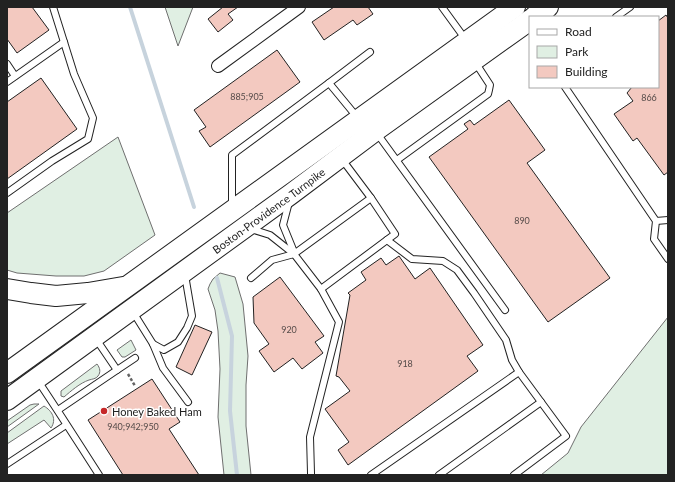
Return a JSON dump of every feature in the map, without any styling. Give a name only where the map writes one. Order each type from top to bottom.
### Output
[{"type":"main road","name":"Boston-Providence Turnpike","points":[[7,373],[515,7]]},
{"type":"main road","points":[[535,16],[548,7]]},
{"type":"main road","name":"Boston-Providence Turnpike","points":[[7,400],[246,227],[375,131],[529,21]]},
{"type":"main road","points":[[7,288],[56,296],[127,287]]},
{"type":"street","points":[[218,66],[299,7]]},
{"type":"lane","points":[[7,193],[52,161],[88,139],[93,118],[74,74],[53,7]]},
{"type":"lane","points":[[442,7],[467,42]]},
{"type":"lane","points":[[617,16],[630,7]]},
{"type":"lane","points":[[7,82],[64,42]]},
{"type":"lane","points":[[232,211],[232,155],[370,52]]},
{"type":"lane","points":[[397,160],[488,94],[490,85],[474,60]]},
{"type":"lane","points":[[7,64],[16,76]]},
{"type":"lane","points":[[329,82],[359,120]]},
{"type":"lane","points":[[566,88],[656,221],[654,239],[668,259]]},
{"type":"lane","points":[[375,131],[505,310]]},
{"type":"lane","points":[[321,289],[395,234],[340,157]]},
{"type":"lane","points":[[291,194],[283,225],[294,254]]},
{"type":"lane","points":[[251,278],[272,260],[294,254],[370,198]]},
{"type":"lane","points":[[656,221],[668,220]]},
{"type":"lane","points":[[246,227],[270,235],[294,254],[321,289],[339,322],[310,437],[311,475]]},
{"type":"lane","points":[[387,240],[412,259],[443,261],[457,270],[506,340],[512,360],[519,372],[566,436],[514,475]]},
{"type":"lane","points":[[153,344],[164,350],[178,342],[188,328],[192,316],[184,271]]},
{"type":"lane","points":[[131,309],[153,344],[163,368],[188,402]]},
{"type":"lane","points":[[94,336],[117,370]]},
{"type":"lane","points":[[58,410],[135,358]]},
{"type":"lane","points":[[371,475],[519,372]]},
{"type":"lane","points":[[37,379],[99,475]]},
{"type":"lane","points":[[439,475],[541,402]]},
{"type":"lane","points":[[7,464],[66,425]]},
{"type":"path","points":[[123,366],[135,386]]},
{"type":"green space","points":[[165,7],[193,7],[178,46]]},
{"type":"green space","points":[[118,137],[155,235],[104,271],[84,276],[56,276],[17,273],[7,270],[7,213]]},
{"type":"green space","points":[[220,273],[235,277],[243,304],[248,356],[246,426],[251,475],[224,475],[218,417],[220,369],[218,331],[215,310],[208,289],[213,279]]},
{"type":"green space","points":[[668,317],[668,475],[541,475],[568,453],[581,427]]},
{"type":"green space","points":[[131,340],[136,350],[125,357],[122,357],[117,350]]},
{"type":"green space","points":[[97,364],[100,372],[97,377],[82,383],[64,397],[61,396],[61,391]]},
{"type":"green space","points":[[39,404],[7,427],[7,421],[30,405]]},
{"type":"green space","points":[[44,406],[49,410],[54,418],[51,428],[44,420],[7,444],[7,433]]},
{"type":"building","points":[[7,7],[32,7],[49,30],[17,53],[7,39]]},
{"type":"building","points":[[223,7],[238,7],[228,14],[233,20],[218,32],[208,19]]},
{"type":"building","points":[[334,7],[368,7],[373,14],[357,25],[353,20],[324,40],[312,22]]},
{"type":"building","points":[[666,15],[668,18],[668,172],[664,175],[637,138],[633,141],[614,114],[633,101],[627,93],[631,88],[659,88],[659,20]]},
{"type":"building","points":[[277,50],[300,82],[210,147],[199,131],[206,127],[194,110]]},
{"type":"building","points":[[41,78],[77,129],[7,179],[7,102]]},
{"type":"building","points":[[509,100],[545,150],[527,163],[610,278],[548,322],[429,157],[468,129],[464,124],[470,120],[474,125]]},
{"type":"building","points":[[399,256],[415,279],[430,268],[483,345],[467,356],[478,371],[348,465],[338,450],[349,442],[325,409],[350,391],[339,377],[336,376],[350,295],[348,293],[366,280],[361,272],[381,258],[386,265]]},
{"type":"building","points":[[280,277],[324,336],[315,342],[323,353],[302,369],[293,358],[274,372],[259,351],[269,344],[254,323],[253,297]]},
{"type":"building","points":[[195,325],[212,332],[192,375],[176,367]]},
{"type":"building","points":[[152,379],[180,422],[169,429],[199,475],[123,475],[88,420]]},
{"type":"waterway","points":[[130,7],[194,207]]},
{"type":"waterway","points":[[217,278],[232,336],[230,411],[237,475]]},
{"type":"place","name":"Honey Baked Ham","points":[[104,411]]}]
